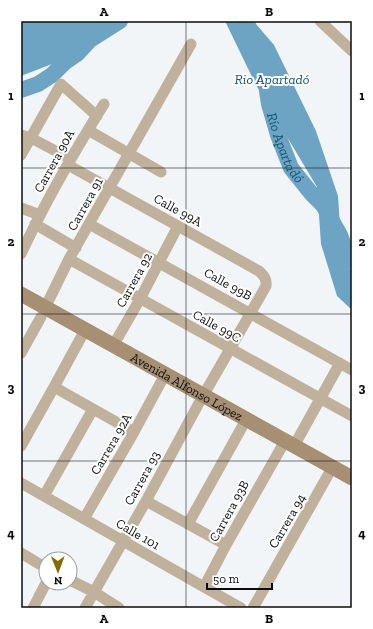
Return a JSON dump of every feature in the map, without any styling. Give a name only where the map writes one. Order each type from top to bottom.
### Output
[{"type":"street","points":[[320,21],[352,51]]},
{"type":"street","name":"Carrera 91","points":[[21,353],[76,248],[191,44]]},
{"type":"street","points":[[21,155],[26,137],[61,84],[97,116]]},
{"type":"street","name":"Carrera 90A","points":[[21,254],[37,220],[104,104]]},
{"type":"street","points":[[88,130],[161,172]]},
{"type":"street","name":"Calle 99A","points":[[26,137],[70,162],[110,188],[259,271],[265,278],[266,286]]},
{"type":"street","points":[[21,208],[76,248]]},
{"type":"street","name":"Calle 99B","points":[[90,224],[352,370]]},
{"type":"street","name":"Carrera 92","points":[[113,346],[140,299],[178,226]]},
{"type":"street","name":"Calle 99C","points":[[70,259],[352,416]]},
{"type":"street","name":"Carrera 93","points":[[85,608],[266,286]]},
{"type":"street","name":"Avenida Alfonso López","points":[[21,294],[43,312],[83,334],[161,382],[201,400],[331,471],[352,478]]},
{"type":"street","name":"Avenida Alfonso López","points":[[21,306],[43,312]]},
{"type":"street","points":[[21,446],[25,432],[54,387],[83,334]]},
{"type":"street","name":"Avenida Alfonso López","points":[[83,334],[113,346],[242,427],[287,447]]},
{"type":"street","name":"Carrera 93B","points":[[204,587],[226,545],[287,447],[321,399],[340,363]]},
{"type":"street","name":"Carrera 92A","points":[[84,519],[161,382]]},
{"type":"street","points":[[54,387],[134,432]]},
{"type":"street","points":[[44,496],[93,409]]},
{"type":"street","points":[[188,524],[242,427]]},
{"type":"street","name":"Avenida Alfonso López","points":[[331,471],[352,488]]},
{"type":"street","name":"Carrera 94","points":[[253,608],[331,471]]},
{"type":"street","name":"Calle 101","points":[[21,483],[241,608]]},
{"type":"street","points":[[146,500],[226,545]]},
{"type":"street","points":[[21,553],[38,563]]},
{"type":"street","points":[[78,584],[119,608]]},
{"type":"street","points":[[33,608],[42,591]]},
{"type":"water","points":[[21,21],[117,21],[103,32],[52,64],[21,76]]},
{"type":"water","name":"Rio Apartadó","points":[[225,21],[255,21],[274,45],[316,131],[338,196],[342,256],[352,272],[352,310],[337,296],[321,244],[317,187],[256,85]]},
{"type":"waterway","name":"Río Apartadó","points":[[21,90],[38,84],[52,75],[64,63],[77,54],[90,40],[120,21]]},
{"type":"waterway","name":"Río Apartadó","points":[[267,91],[269,104],[278,135],[291,168],[311,193],[323,205],[340,235],[346,251],[352,261]]}]
